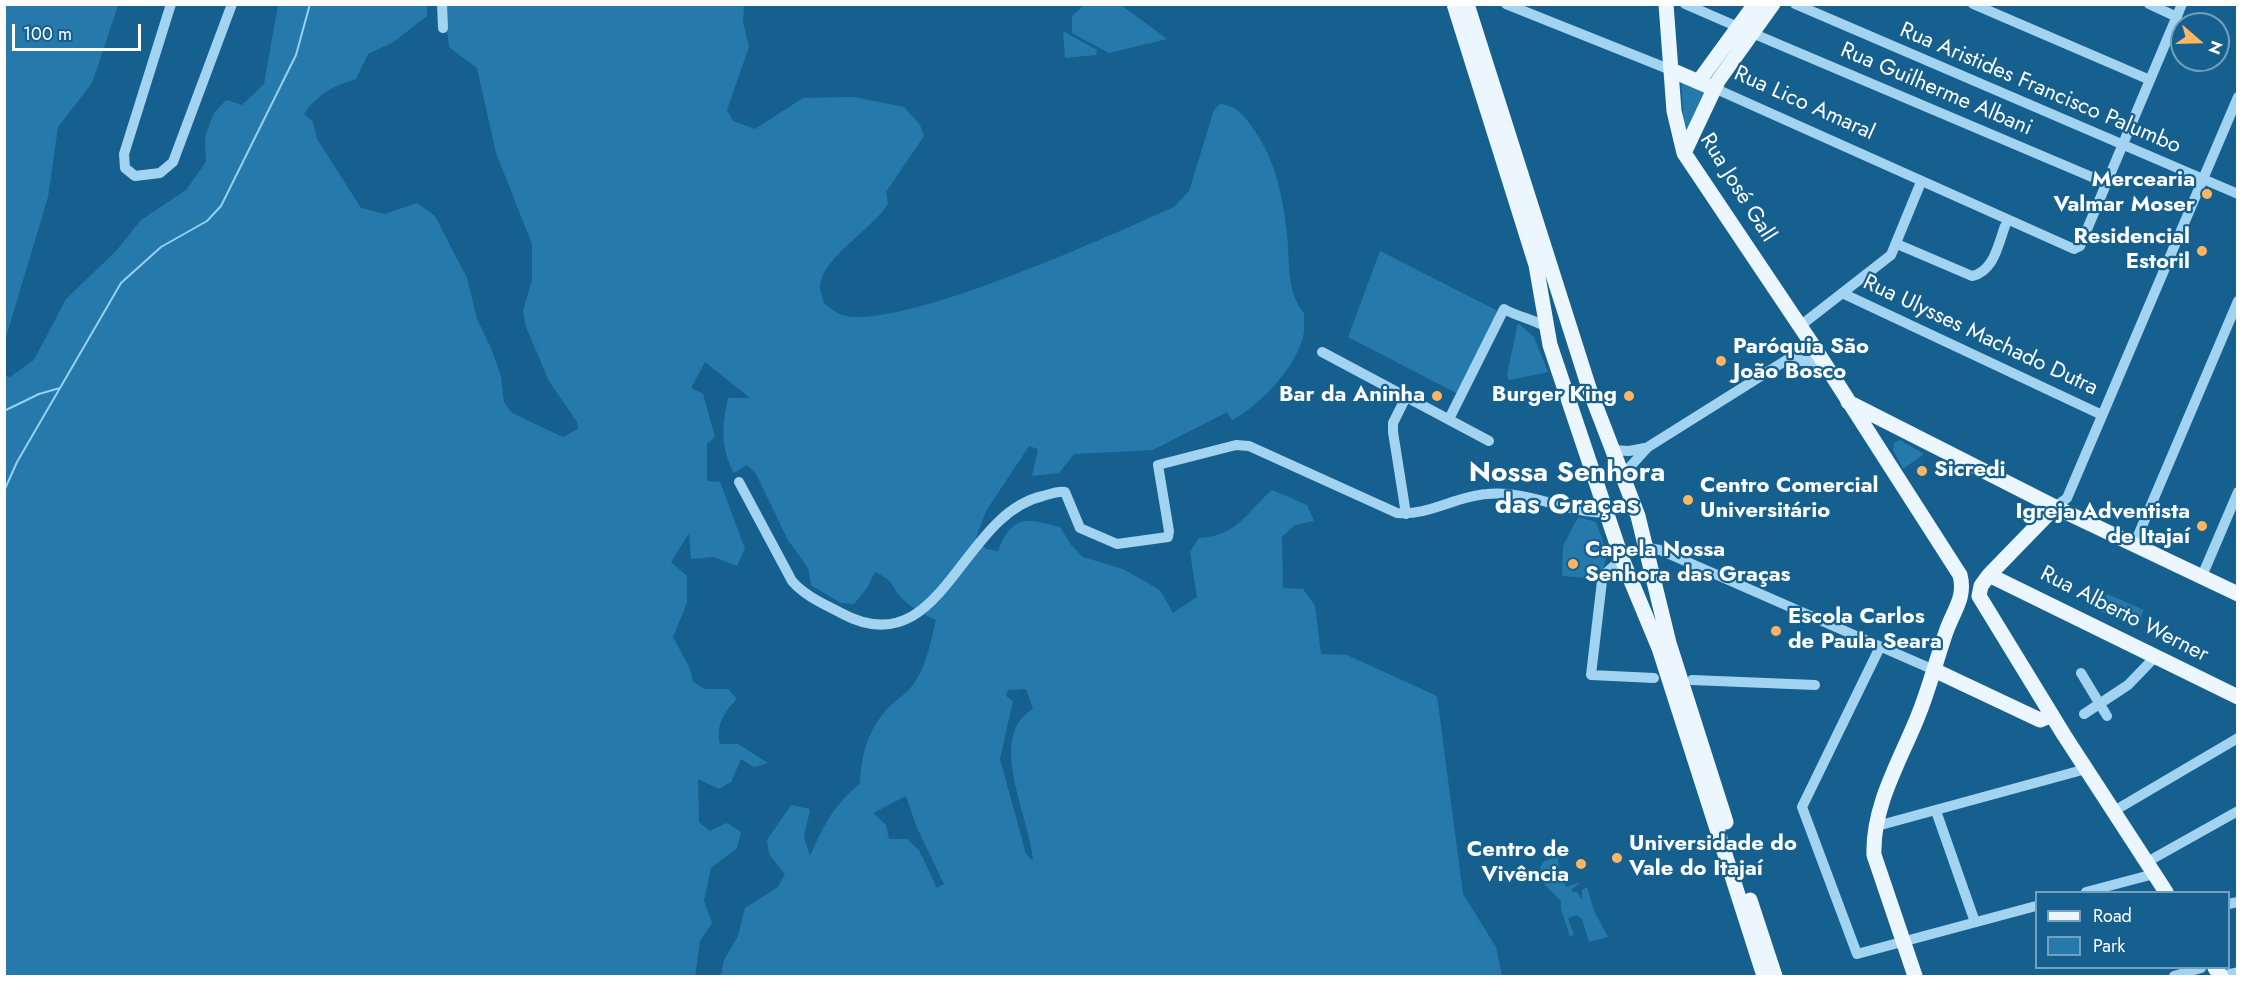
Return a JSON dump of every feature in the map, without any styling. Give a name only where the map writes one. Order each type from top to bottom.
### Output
[{"type":"main road","points":[[1454,4],[1536,265],[1546,327],[1622,560],[1659,648],[1764,976]]},
{"type":"main road","points":[[1467,4],[1590,391],[1626,478],[1648,548],[1671,650],[1775,976]]},
{"type":"main road","name":"Rua José Gall","points":[[1666,4],[1677,129],[1684,153],[1812,344],[1868,435],[1960,575],[1963,588],[1961,600],[1947,628],[1934,670]]},
{"type":"main road","points":[[1684,153],[1714,88],[1745,30],[1755,4]]},
{"type":"main road","points":[[1699,81],[1745,30],[1773,4]]},
{"type":"main road","name":"Rua Lico Amaral","points":[[1671,70],[1714,88]]},
{"type":"main road","points":[[1546,327],[1573,338]]},
{"type":"main road","points":[[1848,402],[2055,507],[2238,594]]},
{"type":"main road","points":[[1868,435],[1880,434],[1883,428],[1880,419]]},
{"type":"main road","points":[[1882,454],[1887,440],[1903,430]]},
{"type":"main road","points":[[2055,507],[1989,575],[1981,586],[1979,596],[2086,769],[2165,891]]},
{"type":"main road","points":[[1622,560],[1638,562],[1643,559],[1648,548]]},
{"type":"main road","name":"Rua Alberto Werner","points":[[1989,575],[2238,697]]},
{"type":"main road","points":[[1915,976],[1874,855],[1873,840],[1888,788],[1920,712],[1934,670],[2040,720],[2052,715]]},
{"type":"street","points":[[171,4],[123,164],[129,173],[143,177],[160,173],[173,162],[232,4]]},
{"type":"street","points":[[442,4],[443,28]]},
{"type":"street","name":"Rua Lico Amaral","points":[[1506,4],[1671,70]]},
{"type":"street","name":"Rua Guilherme Albani","points":[[1685,4],[2106,183]]},
{"type":"street","name":"Rua Aristides Francisco Palumbo","points":[[1795,4],[2238,194]]},
{"type":"street","points":[[1973,4],[2150,80]]},
{"type":"street","points":[[2149,4],[2170,14]]},
{"type":"street","points":[[2106,183],[2170,33]]},
{"type":"street","name":"Rua Lico Amaral","points":[[1714,88],[2072,249],[2080,246],[2106,183]]},
{"type":"street","points":[[2055,507],[2067,498],[2238,97]]},
{"type":"street","points":[[1800,326],[1891,255],[1921,182]]},
{"type":"street","points":[[1897,244],[1972,276],[1980,274],[1989,267],[2005,226]]},
{"type":"street","name":"Rua Ulysses Machado Dutra","points":[[1842,293],[2102,415]]},
{"type":"street","points":[[2134,545],[2238,301]]},
{"type":"street","points":[[1449,419],[1504,309],[1520,318],[1546,327]]},
{"type":"street","points":[[1613,450],[1635,451],[1648,447],[1812,344]]},
{"type":"street","points":[[1323,352],[1489,441]]},
{"type":"street","points":[[1788,361],[1813,361],[1827,368]]},
{"type":"street","points":[[1406,397],[1394,423],[1393,432],[1406,514]]},
{"type":"street","points":[[740,482],[792,581],[800,590],[854,620],[870,625],[896,623],[920,613],[1004,513],[1027,499],[1065,492],[1080,528],[1116,544],[1168,537],[1170,531],[1158,465],[1236,445],[1249,446],[1380,507],[1406,514],[1486,494],[1509,494],[1607,513]]},
{"type":"street","points":[[1626,478],[1628,469],[1648,447]]},
{"type":"street","points":[[2202,576],[2238,492]]},
{"type":"street","points":[[1648,548],[1660,550],[1934,670]]},
{"type":"street","points":[[1622,560],[1605,573],[1602,581],[1591,675],[1654,678]]},
{"type":"street","points":[[1880,647],[1802,807],[1857,954],[2035,907]]},
{"type":"street","points":[[2085,714],[2133,682],[2156,656]]},
{"type":"street","points":[[2080,673],[2107,716]]},
{"type":"street","points":[[1692,680],[1815,685]]},
{"type":"street","points":[[2114,811],[2238,738]]},
{"type":"street","points":[[1877,826],[2086,769]]},
{"type":"street","points":[[1936,811],[1975,922]]},
{"type":"street","points":[[2088,891],[2150,868],[2238,811]]},
{"type":"street","points":[[2174,976],[2198,969]]},
{"type":"street","points":[[2221,976],[2238,972]]},
{"type":"green space","points":[[5,4],[118,5],[92,83],[58,127],[48,197],[5,340]]},
{"type":"green space","points":[[278,5],[427,5],[427,16],[392,43],[368,54],[356,79],[327,92],[304,114],[313,122],[317,139],[361,208],[385,214],[417,203],[435,216],[467,278],[477,319],[501,376],[504,402],[512,413],[563,437],[578,429],[577,422],[549,381],[526,327],[523,311],[532,280],[532,244],[496,153],[477,68],[449,47],[444,5],[744,5],[743,22],[749,47],[727,110],[733,121],[755,129],[803,98],[853,97],[904,107],[920,125],[924,136],[886,192],[888,204],[830,263],[820,284],[824,303],[842,315],[870,316],[910,309],[956,295],[1057,258],[1174,207],[1189,191],[1214,110],[1220,104],[1239,111],[1267,151],[1280,192],[1290,276],[1294,296],[1304,313],[1303,338],[1291,364],[1263,397],[1242,414],[1232,420],[1227,412],[1153,450],[1074,454],[1059,473],[1032,476],[1038,449],[1029,446],[986,511],[976,538],[986,549],[998,551],[1009,530],[1022,522],[1038,522],[1060,527],[1071,545],[1083,557],[1123,569],[1160,590],[1173,613],[1197,597],[1190,552],[1199,538],[1223,533],[1232,528],[1272,490],[1307,505],[1314,521],[1295,525],[1282,537],[1283,588],[1303,589],[1315,606],[1321,654],[1347,655],[1437,696],[1463,894],[1496,947],[1502,976],[721,976],[724,960],[738,936],[745,908],[778,887],[785,874],[769,854],[767,840],[791,805],[810,809],[804,837],[810,856],[830,817],[843,800],[860,784],[864,753],[875,725],[888,708],[910,689],[923,668],[936,620],[907,603],[888,579],[875,572],[867,588],[854,604],[841,603],[811,585],[808,568],[788,540],[756,474],[747,465],[734,473],[726,454],[724,418],[728,398],[750,398],[705,362],[691,388],[703,394],[715,437],[707,444],[707,481],[720,482],[745,549],[737,566],[714,557],[691,559],[689,533],[671,562],[687,576],[687,603],[673,637],[690,669],[693,682],[705,689],[728,689],[737,699],[728,709],[720,725],[720,744],[738,744],[768,763],[754,767],[741,759],[731,782],[719,789],[698,779],[699,822],[710,831],[727,823],[741,832],[737,848],[711,868],[704,901],[712,923],[700,941],[695,976],[5,976],[4,376],[10,377],[34,360],[66,299],[116,251],[141,220],[186,190],[206,162],[205,136],[214,113],[226,100],[242,105],[264,84]],"holes":[[[1026,689],[1033,709],[1019,722],[1012,739],[1011,758],[1033,861],[1026,854],[1000,759],[1013,701],[1006,696],[1008,690]],[[906,796],[917,828],[944,884],[937,888],[919,850],[907,839],[889,839],[886,825],[873,813]]]},
{"type":"green space","points":[[1084,5],[1121,5],[1167,39],[1109,53],[1072,33],[1072,16]]},
{"type":"green space","points":[[1063,31],[1097,50],[1096,55],[1065,58]]},
{"type":"green space","points":[[1681,81],[1707,90],[1687,134],[1684,125]]},
{"type":"green space","points":[[1380,251],[1498,311],[1458,394],[1348,337]]},
{"type":"green space","points":[[1518,323],[1534,337],[1548,372],[1509,380],[1507,375]]},
{"type":"green space","points":[[1900,440],[1924,454],[1903,469],[1893,450],[1894,443]]},
{"type":"green space","points":[[1578,517],[1596,522],[1607,552],[1601,579],[1562,576],[1563,546]]},
{"type":"green space","points":[[2107,594],[2144,610],[2137,627],[2099,611]]},
{"type":"green space","points":[[1558,856],[1559,867],[1553,870],[1554,877],[1562,878],[1566,887],[1581,882],[1571,890],[1574,893],[1576,891],[1582,900],[1582,890],[1587,887],[1594,911],[1608,937],[1589,942],[1582,919],[1577,915],[1568,918],[1574,935],[1570,936],[1561,909],[1561,901],[1544,884],[1540,868],[1543,862]]},
{"type":"waterway","points":[[4,491],[17,462],[121,283],[161,247],[207,221],[221,206],[296,55],[310,4]]},
{"type":"waterway","points":[[4,411],[39,394],[60,388]]},
{"type":"place","name":"Mercearia Valmar Moser","points":[[2207,194]]},
{"type":"place","name":"Residencial Estoril","points":[[2202,251]]},
{"type":"place","name":"Paróquia São João Bosco","points":[[1721,361]]},
{"type":"place","name":"Bar da Aninha","points":[[1437,396]]},
{"type":"place","name":"Burger King","points":[[1629,396]]},
{"type":"place","name":"Sicredi","points":[[1922,471]]},
{"type":"place","name":"Centro Comercial Universitário","points":[[1688,500]]},
{"type":"place","name":"Igreja Adventista de Itajaí","points":[[2202,526]]},
{"type":"place","name":"Capela Nossa Senhora das Graças","points":[[1573,564]]},
{"type":"place","name":"Escola Carlos de Paula Seara","points":[[1776,631]]},
{"type":"place","name":"Universidade do Vale do Itajaí","points":[[1617,858]]},
{"type":"place","name":"Centro de Vivência","points":[[1581,864]]},
{"type":"district","name":"Nossa Senhora das Graças","points":[[1567,490]]}]
